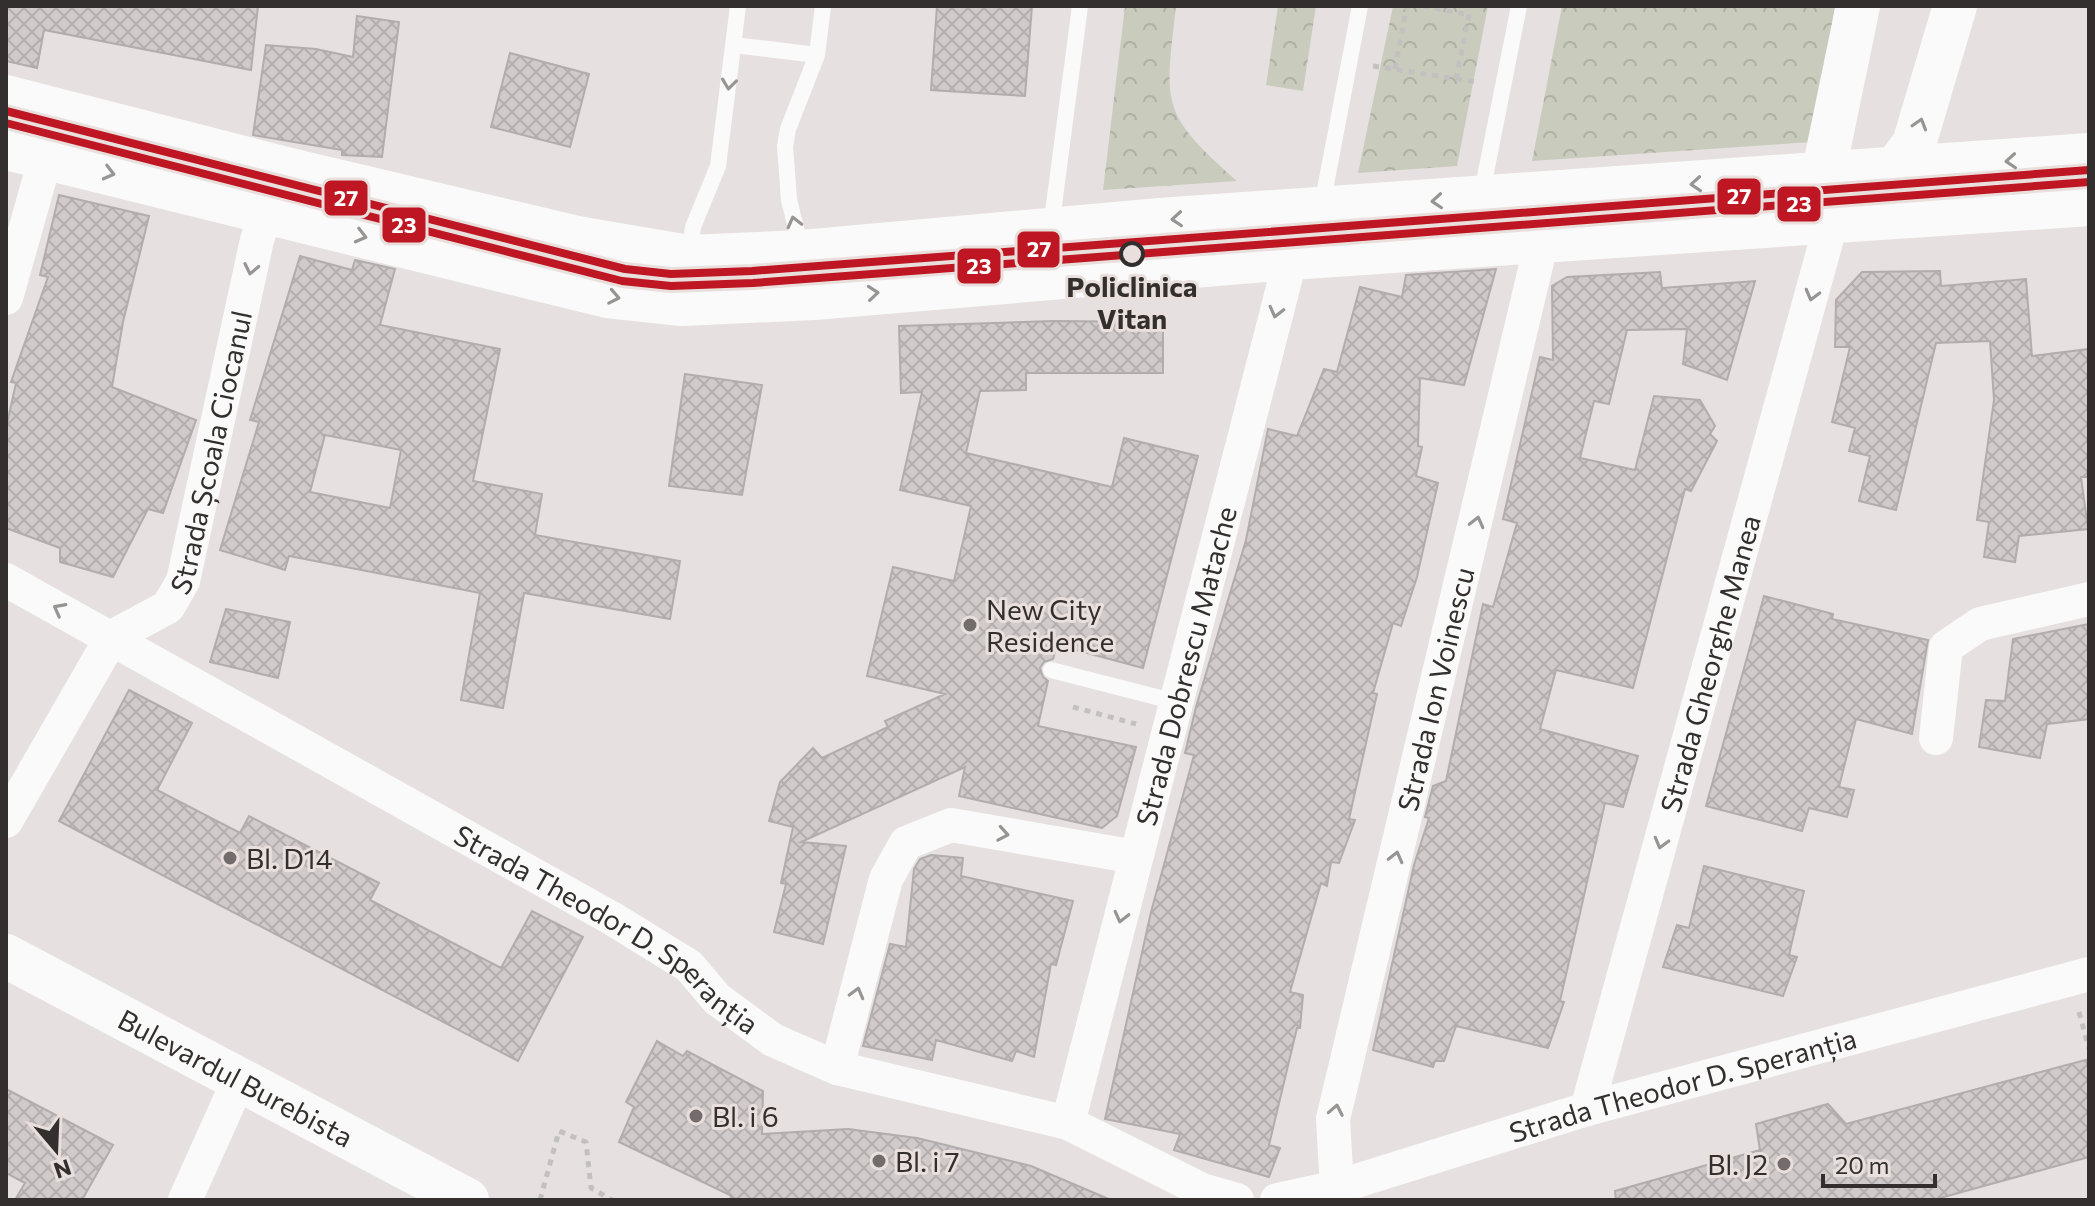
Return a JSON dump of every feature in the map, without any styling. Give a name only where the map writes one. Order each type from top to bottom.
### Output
[{"type":"main road","points":[[1832,220],[1823,175],[1858,6]]},
{"type":"main road","points":[[1832,220],[1885,185],[1914,144],[1955,6]]},
{"type":"main road","points":[[6,97],[282,168],[577,238],[688,257],[802,252],[1312,209],[2089,155]]},
{"type":"main road","points":[[26,152],[607,296],[682,304],[814,298],[1290,258],[2089,204]]},
{"type":"main road","name":"Bulevardul Burebista","points":[[6,956],[238,1082],[467,1200]]},
{"type":"street","points":[[6,298],[26,152],[59,110]]},
{"type":"street","name":"Strada Școala Ciocanul","points":[[112,637],[168,607],[183,581],[266,212],[282,168]]},
{"type":"street","name":"Strada Ion Voinescu","points":[[1337,1187],[1333,1119],[1545,240],[1553,194]]},
{"type":"street","name":"Strada Dobrescu Matache","points":[[1068,1123],[1290,258],[1312,209]]},
{"type":"street","name":"Strada Gheorghe Manea","points":[[1587,1109],[1832,220]]},
{"type":"street","name":"Strada Theodor D. Speranția","points":[[6,580],[613,919],[689,966],[717,999],[773,1040],[837,1068],[1068,1123],[1202,1190],[1237,1200]]},
{"type":"street","points":[[1936,738],[1946,647],[1980,624],[2089,599]]},
{"type":"street","points":[[6,821],[112,637]]},
{"type":"street","points":[[837,1068],[886,879],[906,843],[951,825],[1136,857]]},
{"type":"street","name":"Strada Theodor D. Speranția","points":[[1277,1200],[1337,1187],[1587,1109],[2089,974]]},
{"type":"street","points":[[185,1200],[238,1082]]},
{"type":"lane","points":[[682,304],[693,227],[718,166],[738,6]]},
{"type":"lane","points":[[814,298],[789,200],[785,146],[788,129],[817,55],[823,6]]},
{"type":"lane","points":[[1051,230],[1080,6]]},
{"type":"lane","points":[[1312,209],[1350,62],[1360,6]]},
{"type":"lane","points":[[1480,199],[1519,6]]},
{"type":"lane","points":[[734,45],[817,55]]},
{"type":"lane","points":[[1051,670],[1172,717]]},
{"type":"path","points":[[1395,69],[1407,6]]},
{"type":"path","points":[[1423,6],[1469,15]]},
{"type":"path","points":[[1456,79],[1471,6]]},
{"type":"path","points":[[1350,62],[1502,86]]},
{"type":"path","points":[[1058,703],[1172,717]]},
{"type":"path","points":[[540,1200],[559,1131],[586,1142],[591,1188],[612,1200]]},
{"type":"green space","points":[[1125,6],[1176,6],[1170,65],[1173,105],[1193,138],[1237,181],[1103,190]]},
{"type":"green space","points":[[1278,6],[1316,6],[1303,91],[1266,85]]},
{"type":"green space","points":[[1393,6],[1488,6],[1457,166],[1358,173]]},
{"type":"green space","points":[[1562,6],[1835,6],[1812,142],[1532,161]]},
{"type":"building","points":[[6,6],[258,6],[251,70],[44,30],[37,68],[6,61]]},
{"type":"building","points":[[937,6],[1032,6],[1025,96],[931,90]]},
{"type":"building","points":[[357,16],[399,22],[382,157],[342,155],[342,150],[253,135],[266,45],[316,49],[353,57]]},
{"type":"building","points":[[510,53],[589,74],[570,147],[491,127]]},
{"type":"building","points":[[59,195],[149,216],[123,322],[112,387],[196,420],[163,513],[148,509],[113,577],[60,562],[60,548],[6,528],[6,428],[16,383],[11,382],[48,277],[40,275]]},
{"type":"building","points":[[300,256],[352,270],[355,260],[395,269],[380,325],[500,349],[473,481],[542,494],[535,535],[680,561],[670,619],[524,593],[503,708],[461,700],[480,593],[289,556],[285,570],[220,550],[259,422],[250,420]],"holes":[[[325,435],[401,450],[390,508],[310,492]]]},
{"type":"building","points":[[1496,269],[1464,385],[1420,378],[1418,446],[1422,447],[1416,476],[1438,483],[1417,577],[1401,626],[1393,623],[1373,693],[1377,694],[1349,819],[1355,820],[1339,863],[1331,862],[1327,886],[1321,883],[1290,992],[1303,995],[1300,1028],[1297,1028],[1269,1145],[1280,1148],[1269,1177],[1174,1150],[1180,1134],[1105,1119],[1151,912],[1194,755],[1185,753],[1246,540],[1268,429],[1297,436],[1324,369],[1337,372],[1360,287],[1402,297],[1406,275]]},
{"type":"building","points":[[1940,271],[1941,286],[2026,279],[2032,356],[2089,349],[2089,477],[2081,477],[2088,529],[2019,536],[2015,562],[1984,557],[1989,522],[1977,520],[1994,400],[1990,341],[1936,343],[1896,510],[1859,501],[1870,456],[1849,451],[1855,428],[1832,422],[1850,347],[1835,347],[1836,300],[1862,272]]},
{"type":"building","points":[[1660,272],[1662,288],[1755,281],[1727,380],[1683,364],[1687,329],[1627,330],[1609,404],[1594,401],[1580,458],[1635,470],[1654,396],[1700,400],[1715,426],[1710,434],[1717,441],[1691,491],[1685,489],[1633,688],[1556,670],[1540,729],[1638,756],[1623,807],[1605,803],[1560,1001],[1564,1002],[1548,1048],[1456,1026],[1444,1061],[1435,1061],[1433,1067],[1373,1050],[1414,865],[1429,818],[1425,817],[1433,786],[1446,781],[1483,604],[1493,607],[1517,523],[1503,519],[1540,357],[1553,360],[1552,286],[1567,277]]},
{"type":"building","points":[[1053,321],[1163,322],[1163,373],[1026,373],[1026,390],[980,391],[966,453],[1112,487],[1124,438],[1198,456],[1143,668],[1057,645],[1053,659],[1044,662],[1040,668],[1048,681],[1038,726],[1136,747],[1117,816],[1102,828],[959,796],[965,767],[801,842],[846,846],[823,944],[774,932],[786,884],[781,883],[793,827],[769,821],[780,782],[813,748],[822,758],[888,727],[885,721],[945,694],[867,676],[893,567],[954,581],[971,506],[900,490],[922,392],[901,393],[899,326]]},
{"type":"building","points":[[685,374],[762,385],[742,495],[669,486]]},
{"type":"building","points":[[1764,596],[1833,614],[1832,619],[1928,640],[1912,734],[1856,719],[1839,787],[1854,790],[1847,817],[1809,808],[1802,831],[1706,806]]},
{"type":"building","points":[[226,609],[290,622],[278,678],[210,662]]},
{"type":"building","points":[[2089,624],[2089,719],[2047,724],[2040,758],[1979,747],[1986,700],[2005,701],[2013,639]]},
{"type":"building","name":"Bl. D14","points":[[129,690],[192,723],[157,790],[240,833],[249,816],[379,883],[370,900],[501,968],[532,911],[583,937],[518,1061],[59,821]]},
{"type":"building","points":[[931,855],[963,858],[961,876],[1073,901],[1056,965],[1051,964],[1034,1057],[1016,1051],[1012,1061],[936,1040],[932,1060],[863,1046],[890,944],[906,947],[914,869],[920,859]]},
{"type":"building","points":[[1704,866],[1804,891],[1789,955],[1797,957],[1783,996],[1663,967],[1677,925],[1689,928]]},
{"type":"building","points":[[657,1041],[683,1056],[687,1051],[763,1091],[762,1134],[848,1129],[917,1138],[1031,1166],[1111,1200],[732,1200],[730,1195],[619,1142],[634,1107],[626,1102]]},
{"type":"building","points":[[2089,1059],[2089,1157],[1933,1200],[1616,1200],[1615,1191],[1760,1150],[1756,1124],[1828,1104],[1846,1124]]},
{"type":"building","points":[[6,1089],[113,1145],[82,1200],[15,1200],[25,1183],[6,1173]]},
{"type":"transit line","name":"27","points":[[6,111],[625,269],[671,274],[752,271],[2089,170]]},
{"type":"transit line","name":"23","points":[[6,123],[622,281],[671,286],[753,283],[2089,182]]},
{"type":"place","name":"Policlinica Vitan","points":[[1132,254]]},
{"type":"place","name":"New City Residence","points":[[970,625]]},
{"type":"place","name":"Bl. D14","points":[[230,858]]},
{"type":"place","name":"Bl. i 6","points":[[696,1116]]},
{"type":"place","name":"Bl. i 7","points":[[879,1161]]},
{"type":"place","name":"Bl. J2","points":[[1784,1164]]}]
